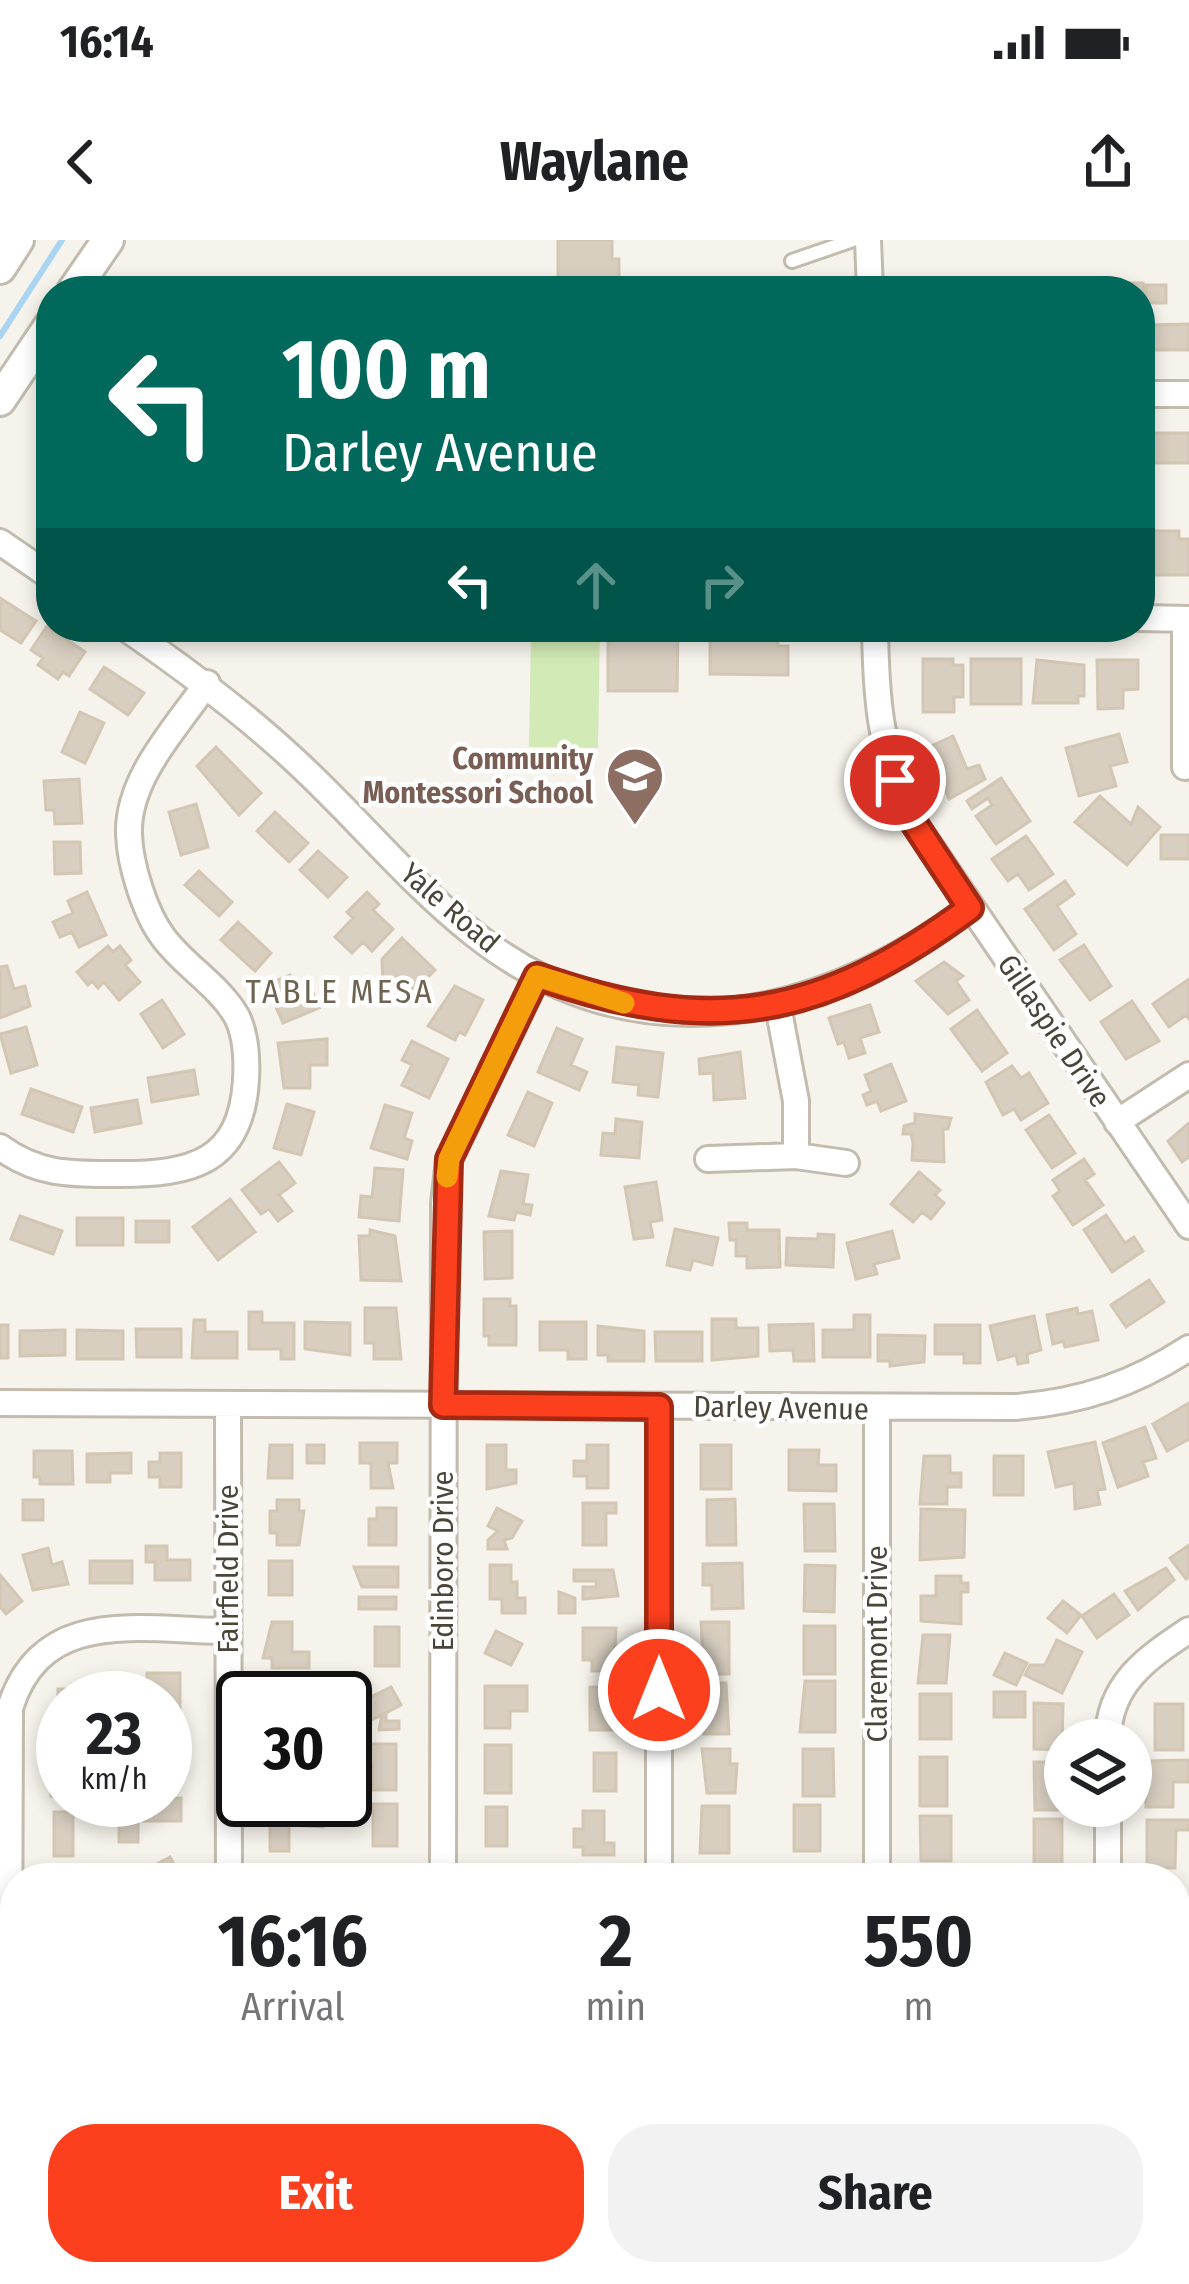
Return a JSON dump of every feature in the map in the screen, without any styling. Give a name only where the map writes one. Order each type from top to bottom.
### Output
[{"type":"street","points":[[0,268],[18,240]]},
{"type":"street","points":[[83,276],[108,240]]},
{"type":"street","points":[[868,240],[869,276]]},
{"type":"street","points":[[0,400],[36,346]]},
{"type":"street","points":[[1155,394],[1189,394]]},
{"type":"street","points":[[0,542],[36,567]]},
{"type":"street","points":[[1155,618],[1187,619],[1185,767]]},
{"type":"street","name":"Yale Road","points":[[148,642],[207,683],[291,757],[474,934],[537,976],[597,998],[666,1011],[716,1013],[778,1006],[833,990],[886,964],[970,908]]},
{"type":"street","name":"Gillaspie Drive","points":[[875,642],[877,712],[884,756],[908,814],[1189,1226]]},
{"type":"street","points":[[0,1147],[40,1171],[174,1174],[198,1166],[235,1130],[247,1061],[240,1025],[207,981],[163,938],[149,911],[129,838],[130,809],[140,782],[207,683]]},
{"type":"street","name":"Edinboro Drive","points":[[443,1863],[443,1405],[449,1159],[537,976]]},
{"type":"street","points":[[778,1006],[796,1101],[796,1156]]},
{"type":"street","points":[[1117,1122],[1189,1075]]},
{"type":"street","points":[[708,1160],[796,1156],[846,1163]]},
{"type":"street","name":"Darley Avenue","points":[[0,1403],[1016,1407],[1088,1397],[1156,1370],[1189,1348]]},
{"type":"street","name":"Fairfield Drive","points":[[228,1405],[229,1863]]},
{"type":"street","points":[[659,1407],[659,1863]]},
{"type":"street","name":"Claremont Drive","points":[[877,1409],[877,1863]]},
{"type":"street","points":[[1112,1719],[1117,1694],[1135,1669],[1189,1630]]},
{"type":"street","points":[[9,1863],[10,1708],[19,1680],[36,1656],[59,1639],[87,1631],[228,1631]]},
{"type":"street","points":[[1108,1827],[1108,1863]]},
{"type":"lane","points":[[792,261],[853,240]]},
{"type":"green space","points":[[531,642],[600,642],[598,748],[529,747]]},
{"type":"building","points":[[558,240],[612,240],[612,259],[619,259],[619,276],[558,276]]},
{"type":"building","points":[[1155,285],[1166,285],[1166,303],[1155,303]]},
{"type":"building","points":[[1189,324],[1189,350],[1155,350],[1155,325]]},
{"type":"building","points":[[1155,433],[1189,433],[1189,463],[1155,463]]},
{"type":"building","points":[[1155,531],[1179,531],[1179,539],[1189,539],[1189,575],[1155,575]]},
{"type":"building","points":[[0,598],[36,621],[21,643],[0,630]]},
{"type":"building","points":[[36,642],[70,642],[85,652],[69,676],[63,672],[58,679],[38,665],[43,658],[31,650]]},
{"type":"building","points":[[608,642],[678,642],[677,691],[608,691]]},
{"type":"building","points":[[710,642],[788,646],[788,675],[710,674]]},
{"type":"building","points":[[923,659],[953,659],[953,665],[963,665],[963,697],[954,697],[954,712],[923,712]]},
{"type":"building","points":[[971,659],[1021,659],[1021,704],[971,704]]},
{"type":"building","points":[[1037,660],[1084,665],[1084,696],[1078,696],[1078,703],[1033,703]]},
{"type":"building","points":[[1097,660],[1138,660],[1138,689],[1123,690],[1123,708],[1098,709]]},
{"type":"building","points":[[104,667],[144,693],[128,715],[90,689]]},
{"type":"building","points":[[80,712],[104,723],[85,763],[62,752]]},
{"type":"building","points":[[1119,734],[1127,762],[1110,766],[1116,786],[1079,796],[1066,748]]},
{"type":"building","points":[[953,736],[967,769],[979,765],[985,779],[949,799],[929,747]]},
{"type":"building","points":[[216,747],[261,793],[239,815],[197,766]]},
{"type":"building","points":[[1001,778],[1030,821],[996,844],[976,816],[992,805],[988,798],[972,809],[967,801]]},
{"type":"building","points":[[79,779],[82,823],[55,824],[54,810],[46,810],[44,781]]},
{"type":"building","points":[[1100,796],[1131,824],[1138,807],[1160,827],[1127,865],[1075,822]]},
{"type":"building","points":[[196,804],[208,847],[181,855],[169,812]]},
{"type":"building","points":[[275,812],[308,843],[289,862],[257,831]]},
{"type":"building","points":[[1161,835],[1189,835],[1189,859],[1161,859]]},
{"type":"building","points":[[1026,836],[1053,874],[1029,890],[1018,874],[1008,881],[992,859]]},
{"type":"building","points":[[54,842],[80,842],[81,873],[55,874]]},
{"type":"building","points":[[318,851],[347,877],[328,897],[300,870]]},
{"type":"building","points":[[199,871],[232,902],[219,916],[185,885]]},
{"type":"building","points":[[1065,881],[1074,894],[1057,906],[1076,934],[1054,950],[1025,909]]},
{"type":"building","points":[[87,892],[106,935],[79,947],[72,932],[60,937],[53,922],[73,913],[68,901]]},
{"type":"building","points":[[367,892],[379,904],[373,910],[393,929],[372,951],[363,942],[352,953],[335,937],[353,918],[347,912]]},
{"type":"building","points":[[238,922],[271,953],[255,971],[221,940]]},
{"type":"building","points":[[402,938],[435,970],[414,991],[408,985],[383,986],[382,959]]},
{"type":"building","points":[[1084,945],[1111,986],[1090,1000],[1060,960]]},
{"type":"building","points":[[108,946],[113,952],[120,946],[131,960],[125,965],[140,982],[119,1000],[104,982],[98,988],[92,981],[88,985],[77,972]]},
{"type":"building","points":[[944,962],[963,976],[956,981],[969,1000],[948,1014],[916,981]]},
{"type":"building","points":[[7,966],[14,989],[25,986],[30,1006],[0,1018],[0,967]]},
{"type":"building","points":[[290,975],[300,998],[313,993],[319,1008],[283,1023],[266,985]]},
{"type":"building","points":[[1189,979],[1189,1019],[1186,1015],[1169,1027],[1153,1004]]},
{"type":"building","points":[[455,986],[483,1000],[465,1035],[459,1032],[455,1040],[428,1026]]},
{"type":"building","points":[[162,1000],[184,1034],[163,1048],[141,1014]]},
{"type":"building","points":[[1132,1001],[1159,1041],[1126,1059],[1101,1022]]},
{"type":"building","points":[[870,1005],[879,1032],[860,1038],[865,1053],[849,1058],[829,1018]]},
{"type":"building","points":[[977,1010],[1007,1053],[982,1071],[951,1029]]},
{"type":"building","points":[[26,1027],[37,1065],[11,1073],[0,1034]]},
{"type":"building","points":[[557,1028],[582,1039],[571,1065],[587,1072],[579,1090],[538,1072]]},
{"type":"building","points":[[327,1039],[327,1065],[310,1065],[310,1088],[284,1088],[278,1043]]},
{"type":"building","points":[[412,1041],[448,1059],[429,1098],[402,1085],[412,1065],[402,1060]]},
{"type":"building","points":[[617,1047],[663,1053],[658,1097],[638,1095],[639,1085],[613,1082]]},
{"type":"building","points":[[740,1052],[745,1098],[714,1100],[713,1073],[700,1074],[699,1059]]},
{"type":"building","points":[[891,1064],[906,1101],[881,1111],[877,1101],[867,1105],[863,1095],[871,1091],[865,1075]]},
{"type":"building","points":[[1012,1066],[1021,1078],[1029,1073],[1048,1103],[1021,1120],[1014,1109],[1003,1115],[986,1082]]},
{"type":"building","points":[[194,1070],[198,1094],[152,1102],[148,1078]]},
{"type":"building","points":[[31,1089],[82,1107],[73,1132],[22,1114]]},
{"type":"building","points":[[528,1092],[552,1103],[534,1146],[508,1135]]},
{"type":"building","points":[[137,1100],[141,1123],[95,1132],[91,1108]]},
{"type":"building","points":[[287,1104],[314,1112],[301,1155],[274,1148]]},
{"type":"building","points":[[385,1105],[412,1113],[404,1138],[412,1141],[407,1159],[371,1148]]},
{"type":"building","points":[[915,1114],[951,1118],[948,1129],[943,1129],[944,1162],[912,1160],[911,1134],[903,1134],[904,1126],[915,1123]]},
{"type":"building","points":[[1049,1115],[1075,1153],[1052,1168],[1026,1130]]},
{"type":"building","points":[[616,1119],[642,1122],[639,1158],[601,1155],[603,1133],[615,1134]]},
{"type":"building","points":[[1189,1123],[1189,1157],[1182,1162],[1168,1141]]},
{"type":"building","points":[[1084,1159],[1094,1174],[1085,1180],[1103,1205],[1073,1225],[1053,1196],[1060,1191],[1053,1180]]},
{"type":"building","points":[[279,1162],[295,1183],[279,1195],[292,1211],[278,1221],[269,1209],[261,1214],[242,1190]]},
{"type":"building","points":[[375,1168],[403,1170],[399,1221],[359,1217],[361,1196],[372,1197]]},
{"type":"building","points":[[501,1171],[528,1175],[523,1204],[532,1205],[530,1215],[516,1212],[514,1220],[489,1216]]},
{"type":"building","points":[[919,1172],[940,1190],[935,1195],[944,1203],[931,1219],[922,1212],[913,1222],[891,1204]]},
{"type":"building","points":[[656,1182],[662,1220],[650,1222],[653,1237],[634,1239],[625,1187]]},
{"type":"building","points":[[230,1199],[255,1232],[218,1260],[193,1227]]},
{"type":"building","points":[[1106,1215],[1125,1243],[1134,1237],[1143,1251],[1112,1272],[1084,1230]]},
{"type":"building","points":[[20,1216],[62,1231],[53,1254],[11,1239]]},
{"type":"building","points":[[77,1218],[123,1218],[123,1245],[77,1245]]},
{"type":"building","points":[[136,1221],[169,1221],[169,1242],[136,1242]]},
{"type":"building","points":[[729,1223],[747,1223],[747,1230],[779,1230],[780,1267],[747,1268],[747,1256],[736,1256]]},
{"type":"building","points":[[675,1229],[718,1238],[712,1265],[693,1260],[690,1270],[667,1265]]},
{"type":"building","points":[[370,1230],[395,1236],[401,1281],[361,1280],[359,1236],[370,1236]]},
{"type":"building","points":[[512,1231],[512,1278],[485,1279],[484,1232]]},
{"type":"building","points":[[892,1231],[899,1258],[874,1264],[877,1274],[856,1279],[847,1243]]},
{"type":"building","points":[[818,1234],[834,1235],[833,1267],[786,1265],[787,1238],[818,1239]]},
{"type":"building","points":[[1149,1280],[1164,1302],[1126,1327],[1111,1305]]},
{"type":"building","points":[[484,1299],[510,1299],[510,1306],[516,1306],[516,1345],[489,1345],[489,1336],[484,1336]]},
{"type":"building","points":[[365,1308],[396,1308],[401,1359],[374,1359],[374,1343],[365,1343]]},
{"type":"building","points":[[1077,1308],[1078,1314],[1092,1311],[1098,1340],[1065,1347],[1063,1341],[1053,1344],[1047,1315]]},
{"type":"building","points":[[249,1312],[262,1312],[262,1323],[294,1323],[294,1359],[281,1359],[281,1349],[249,1349]]},
{"type":"building","points":[[854,1315],[870,1315],[870,1357],[823,1357],[823,1330],[854,1330]]},
{"type":"building","points":[[1034,1316],[1041,1350],[1027,1354],[1028,1362],[1018,1364],[1016,1355],[998,1360],[990,1326]]},
{"type":"building","points":[[712,1319],[736,1319],[736,1328],[758,1328],[758,1356],[712,1360]]},
{"type":"building","points":[[194,1320],[205,1320],[205,1332],[237,1332],[237,1358],[192,1358]]},
{"type":"building","points":[[305,1322],[350,1323],[350,1355],[305,1349]]},
{"type":"building","points":[[540,1322],[586,1322],[586,1359],[568,1359],[568,1350],[540,1350]]},
{"type":"building","points":[[813,1324],[814,1361],[794,1361],[793,1350],[770,1351],[769,1325]]},
{"type":"building","points":[[0,1325],[8,1325],[8,1358],[0,1358]]},
{"type":"building","points":[[935,1325],[980,1325],[980,1363],[964,1363],[964,1354],[935,1354]]},
{"type":"building","points":[[598,1326],[644,1331],[644,1361],[608,1361],[608,1355],[598,1355]]},
{"type":"building","points":[[136,1329],[181,1329],[181,1357],[137,1357]]},
{"type":"building","points":[[65,1330],[65,1355],[20,1356],[20,1331]]},
{"type":"building","points":[[77,1330],[123,1331],[123,1359],[77,1359]]},
{"type":"building","points":[[655,1332],[702,1332],[702,1361],[656,1361]]},
{"type":"building","points":[[878,1335],[925,1336],[924,1362],[890,1366],[890,1361],[878,1361]]},
{"type":"building","points":[[1189,1403],[1189,1439],[1167,1451],[1153,1424]]},
{"type":"building","points":[[1145,1427],[1156,1458],[1143,1462],[1148,1476],[1118,1487],[1103,1443]]},
{"type":"building","points":[[1095,1442],[1105,1489],[1097,1490],[1100,1504],[1075,1509],[1074,1483],[1056,1487],[1048,1452]]},
{"type":"building","points":[[360,1443],[397,1443],[397,1463],[388,1463],[393,1488],[371,1488],[371,1463],[360,1463]]},
{"type":"building","points":[[270,1445],[292,1445],[292,1478],[268,1478]]},
{"type":"building","points":[[307,1445],[324,1445],[324,1463],[307,1463]]},
{"type":"building","points":[[487,1445],[506,1445],[506,1470],[516,1470],[516,1483],[487,1489]]},
{"type":"building","points":[[587,1445],[608,1445],[608,1488],[587,1488],[587,1476],[574,1476],[574,1461],[587,1461]]},
{"type":"building","points":[[701,1445],[731,1445],[731,1489],[701,1489]]},
{"type":"building","points":[[789,1450],[819,1450],[818,1465],[836,1465],[836,1491],[789,1490]]},
{"type":"building","points":[[34,1451],[72,1451],[73,1484],[40,1484],[40,1477],[34,1477]]},
{"type":"building","points":[[131,1453],[131,1473],[110,1473],[110,1482],[87,1482],[87,1454]]},
{"type":"building","points":[[160,1453],[181,1453],[181,1487],[160,1487],[160,1477],[149,1477],[149,1462],[160,1462]]},
{"type":"building","points":[[924,1456],[950,1456],[950,1473],[961,1473],[961,1487],[947,1487],[947,1504],[920,1504]]},
{"type":"building","points":[[994,1456],[1023,1456],[1023,1495],[994,1495]]},
{"type":"building","points":[[735,1499],[736,1545],[707,1545],[707,1500]]},
{"type":"building","points":[[23,1500],[43,1500],[43,1520],[23,1520]]},
{"type":"building","points":[[277,1500],[299,1500],[299,1511],[304,1511],[299,1545],[277,1545],[277,1533],[270,1533],[270,1511],[277,1511]]},
{"type":"building","points":[[583,1503],[616,1503],[616,1513],[606,1513],[606,1545],[583,1545]]},
{"type":"building","points":[[804,1504],[834,1504],[835,1551],[805,1551]]},
{"type":"building","points":[[377,1508],[396,1508],[396,1545],[369,1545],[369,1519],[377,1519]]},
{"type":"building","points":[[497,1508],[522,1521],[512,1538],[504,1540],[507,1549],[488,1549],[488,1540],[498,1531],[488,1526]]},
{"type":"building","points":[[921,1509],[965,1510],[964,1557],[920,1560]]},
{"type":"building","points":[[1189,1545],[1189,1577],[1186,1579],[1170,1558]]},
{"type":"building","points":[[146,1546],[167,1546],[167,1560],[190,1560],[190,1580],[155,1580],[155,1562],[146,1562]]},
{"type":"building","points":[[48,1548],[52,1565],[62,1562],[68,1584],[33,1590],[23,1555]]},
{"type":"building","points":[[90,1561],[132,1561],[132,1583],[90,1583]]},
{"type":"building","points":[[269,1561],[292,1561],[292,1595],[269,1595]]},
{"type":"building","points":[[742,1563],[743,1608],[712,1609],[712,1585],[703,1585],[703,1564]]},
{"type":"building","points":[[490,1565],[511,1565],[511,1582],[517,1582],[517,1598],[525,1598],[525,1613],[502,1613],[502,1599],[490,1599]]},
{"type":"building","points":[[805,1565],[835,1566],[834,1612],[804,1611]]},
{"type":"building","points":[[354,1567],[398,1567],[398,1587],[362,1587]]},
{"type":"building","points":[[1166,1568],[1174,1580],[1138,1610],[1125,1591]]},
{"type":"building","points":[[574,1570],[613,1570],[618,1596],[583,1599],[583,1587],[596,1587],[596,1581],[574,1581]]},
{"type":"building","points":[[0,1575],[22,1601],[6,1614],[0,1607]]},
{"type":"building","points":[[936,1576],[961,1576],[961,1583],[968,1583],[968,1592],[961,1592],[961,1624],[921,1621],[921,1596],[936,1596]]},
{"type":"building","points":[[559,1592],[575,1598],[575,1613],[559,1613]]},
{"type":"building","points":[[1114,1594],[1129,1615],[1097,1638],[1082,1616]]},
{"type":"building","points":[[359,1597],[396,1597],[396,1609],[359,1609]]},
{"type":"building","points":[[1063,1601],[1081,1615],[1067,1633],[1048,1618]]},
{"type":"building","points":[[272,1622],[292,1622],[292,1652],[309,1652],[309,1668],[272,1668],[272,1658],[263,1658]]},
{"type":"building","points":[[701,1622],[729,1622],[729,1674],[704,1674]]},
{"type":"building","points":[[804,1626],[835,1626],[835,1674],[804,1674]]},
{"type":"building","points":[[375,1627],[399,1627],[399,1666],[375,1666]]},
{"type":"building","points":[[583,1628],[616,1628],[614,1671],[592,1671],[592,1660],[583,1660]]},
{"type":"building","points":[[496,1631],[522,1644],[511,1665],[485,1653]]},
{"type":"building","points":[[923,1635],[950,1635],[946,1683],[918,1683]]},
{"type":"building","points":[[1057,1640],[1082,1652],[1062,1693],[1025,1675],[1030,1665],[1045,1665]]},
{"type":"building","points":[[1005,1653],[1027,1663],[1016,1685],[994,1675]]},
{"type":"building","points":[[805,1681],[835,1681],[835,1732],[800,1732]]},
{"type":"building","points":[[704,1683],[726,1683],[729,1734],[704,1734]]},
{"type":"building","points":[[485,1686],[527,1686],[527,1711],[510,1711],[510,1728],[485,1728]]},
{"type":"building","points":[[391,1687],[401,1705],[386,1713],[386,1721],[399,1721],[399,1729],[379,1730],[382,1715],[372,1720],[372,1696]]},
{"type":"building","points":[[590,1687],[612,1687],[612,1730],[590,1730]]},
{"type":"building","points":[[994,1692],[1025,1692],[1025,1717],[994,1717]]},
{"type":"building","points":[[920,1694],[951,1694],[951,1739],[920,1739]]},
{"type":"building","points":[[1034,1703],[1063,1704],[1063,1719],[1044,1719],[1044,1749],[1034,1749]]},
{"type":"building","points":[[1155,1704],[1183,1704],[1183,1750],[1155,1750]]},
{"type":"building","points":[[372,1744],[396,1744],[396,1790],[372,1790]]},
{"type":"building","points":[[485,1745],[511,1745],[511,1793],[485,1793]]},
{"type":"building","points":[[702,1749],[730,1749],[730,1764],[737,1764],[735,1793],[707,1793]]},
{"type":"building","points":[[803,1749],[833,1749],[834,1796],[803,1796]]},
{"type":"building","points":[[594,1753],[616,1753],[616,1791],[594,1791]]},
{"type":"building","points":[[920,1757],[947,1757],[947,1806],[920,1806]]},
{"type":"building","points":[[1189,1760],[1189,1782],[1173,1782],[1173,1807],[1152,1807],[1152,1761]]},
{"type":"building","points":[[1034,1762],[1044,1762],[1044,1810],[1035,1810]]},
{"type":"building","points":[[373,1804],[397,1804],[397,1846],[373,1846]]},
{"type":"building","points":[[794,1805],[820,1805],[820,1851],[794,1851]]},
{"type":"building","points":[[702,1806],[729,1806],[729,1853],[700,1853]]},
{"type":"building","points":[[486,1807],[507,1807],[507,1846],[486,1846]]},
{"type":"building","points":[[583,1811],[604,1811],[604,1843],[614,1843],[614,1855],[583,1855],[583,1847],[574,1847],[574,1829],[583,1829]]},
{"type":"building","points":[[920,1816],[951,1816],[951,1861],[921,1861]]},
{"type":"building","points":[[1034,1819],[1044,1819],[1044,1827],[1062,1827],[1062,1863],[1034,1863]]},
{"type":"building","points":[[1152,1820],[1189,1820],[1189,1830],[1176,1830],[1175,1863],[1147,1863],[1147,1827],[1152,1827]]},
{"type":"building","points":[[54,1827],[73,1827],[73,1856],[54,1856]]},
{"type":"building","points":[[119,1827],[138,1827],[138,1842],[119,1842]]},
{"type":"building","points":[[270,1827],[289,1827],[289,1851],[270,1851]]},
{"type":"waterway","points":[[39,276],[62,240]]},
{"type":"waterway","points":[[0,336],[36,280]]},
{"type":"slow traffic","points":[[447,1177],[449,1159],[537,976],[624,1003]]},
{"type":"place","name":"Community Montessori School","points":[[635,827]]},
{"type":"district","name":"TABLE MESA","points":[[340,991]]},
{"type":"route","points":[[659,1690],[659,1407],[443,1405],[444,1204],[449,1159],[537,976],[597,998],[666,1011],[766,1008],[833,990],[886,964],[970,908],[908,814],[895,780]]}]
